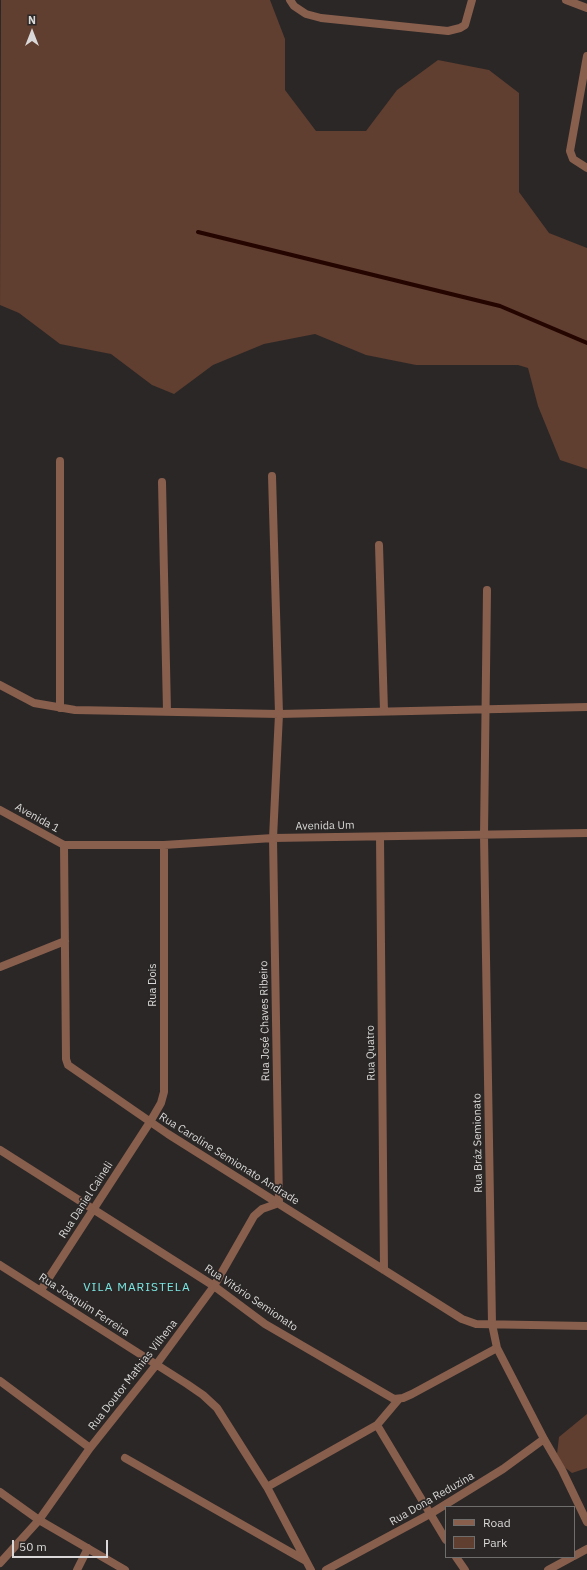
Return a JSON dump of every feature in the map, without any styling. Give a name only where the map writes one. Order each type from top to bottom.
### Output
[{"type":"street","points":[[290,0],[294,6],[306,14],[321,18],[448,31],[465,25],[472,0]]},
{"type":"street","points":[[566,0],[587,8]]},
{"type":"street","points":[[587,56],[570,151],[573,159],[587,168]]},
{"type":"street","points":[[60,461],[60,708]]},
{"type":"street","name":"Rua José Chaves Ribeiro","points":[[272,476],[279,714],[273,838],[279,1203]]},
{"type":"street","points":[[162,482],[167,712]]},
{"type":"street","points":[[379,545],[384,711]]},
{"type":"street","name":"Rua Bráz Semionato","points":[[487,590],[484,835],[492,1324],[497,1348],[544,1440],[562,1470],[587,1522]]},
{"type":"street","points":[[0,685],[34,702],[60,708],[279,714],[587,708]]},
{"type":"street","name":"Avenida 1","points":[[0,810],[64,845]]},
{"type":"street","name":"Avenida Um","points":[[64,845],[164,845],[273,838],[587,833]]},
{"type":"street","name":"Rua Quatro","points":[[380,836],[384,1270]]},
{"type":"street","name":"Rua Caroline Semionato Andrade","points":[[64,845],[66,1059],[68,1065],[150,1122],[462,1319],[476,1324],[587,1326]]},
{"type":"street","name":"Rua Dois","points":[[150,1122],[161,1103],[164,1092],[164,845]]},
{"type":"street","points":[[0,967],[65,941]]},
{"type":"street","name":"Rua Daniel Caineli","points":[[41,1290],[150,1122]]},
{"type":"street","name":"Rua Vitório Semionato","points":[[0,1150],[214,1286],[265,1324],[394,1399],[399,1399]]},
{"type":"street","name":"Rua Doutor Mathias Vilhena","points":[[0,1563],[39,1520],[90,1448],[156,1365],[214,1286],[254,1216],[262,1208],[279,1203]]},
{"type":"street","name":"Rua Joaquim Ferreira","points":[[0,1265],[203,1395],[217,1408],[267,1487],[311,1570]]},
{"type":"street","points":[[267,1487],[377,1425],[399,1399],[412,1394],[497,1348]]},
{"type":"street","points":[[0,1381],[90,1448]]},
{"type":"street","points":[[377,1425],[445,1538]]},
{"type":"street","name":"Rua Dona Reduzina","points":[[326,1570],[430,1514],[503,1469],[544,1440]]},
{"type":"street","points":[[125,1458],[307,1562]]},
{"type":"street","points":[[0,1492],[39,1520],[125,1570]]},
{"type":"street","points":[[77,1570],[88,1548]]},
{"type":"street","points":[[575,1555],[587,1549]]},
{"type":"street","points":[[457,1558],[464,1570]]},
{"type":"street","points":[[548,1570],[569,1558]]},
{"type":"green space","points":[[1,0],[270,0],[285,39],[285,90],[316,131],[366,131],[397,90],[438,60],[489,70],[519,93],[519,192],[549,233],[587,248],[587,469],[560,460],[538,406],[528,368],[518,365],[416,365],[366,355],[315,334],[264,344],[213,365],[174,394],[152,385],[111,354],[60,344],[19,313],[0,305]]},
{"type":"green space","points":[[587,1414],[587,1468],[572,1473],[563,1466],[557,1454],[559,1437]]},
{"type":"waterway","points":[[198,232],[500,306],[587,343]]},
{"type":"district","name":"VILA MARISTELA","points":[[137,1288]]}]
